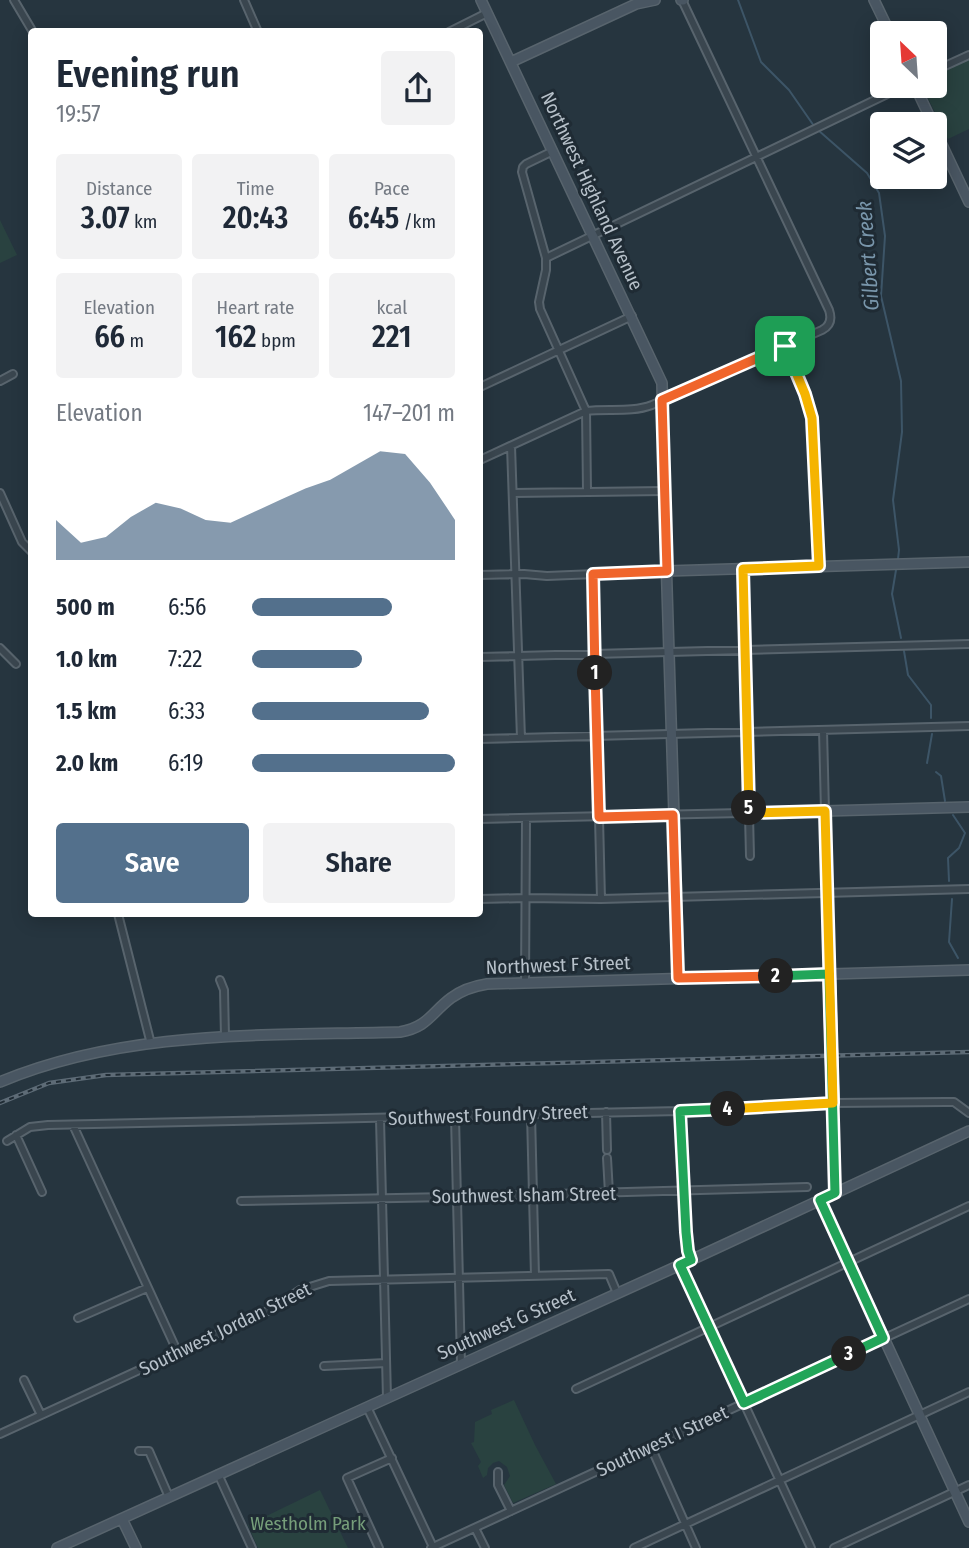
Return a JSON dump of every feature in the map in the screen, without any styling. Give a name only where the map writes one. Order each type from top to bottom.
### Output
[{"type":"main road","name":"Northwest Highland Avenue","points":[[481,0],[661,377],[678,978]]},
{"type":"main road","points":[[511,62],[636,4],[655,0]]},
{"type":"main road","points":[[874,0],[884,21]]},
{"type":"main road","points":[[947,154],[969,202]]},
{"type":"main road","points":[[667,571],[969,562]]},
{"type":"main road","points":[[835,1193],[825,811],[969,807]]},
{"type":"main road","name":"Northwest F Street","points":[[0,1082],[38,1068],[89,1055],[151,1044],[225,1037],[401,1032],[424,1023],[448,1000],[469,988],[487,984],[969,970]]},
{"type":"main road","name":"Southwest G Street","points":[[57,1548],[969,1131]]},
{"type":"main road","points":[[820,1200],[969,1522]]},
{"type":"main road","points":[[122,1519],[136,1548]]},
{"type":"street","points":[[14,0],[31,28]]},
{"type":"street","points":[[244,0],[256,28]]},
{"type":"street","points":[[483,459],[586,411],[645,407],[827,327],[831,319],[682,0]]},
{"type":"street","points":[[457,28],[487,13]]},
{"type":"street","points":[[947,65],[969,55]]},
{"type":"street","points":[[546,258],[879,98]]},
{"type":"street","points":[[553,150],[526,164],[522,169],[546,258],[539,306],[586,411],[587,491]]},
{"type":"street","points":[[483,386],[632,316]]},
{"type":"street","points":[[785,346],[812,418],[819,566]]},
{"type":"street","points":[[0,381],[13,374]]},
{"type":"street","points":[[511,446],[521,738]]},
{"type":"street","points":[[513,493],[664,491]]},
{"type":"street","points":[[0,493],[22,541],[28,548]]},
{"type":"street","points":[[743,569],[750,856]]},
{"type":"street","points":[[483,575],[547,576],[667,571]]},
{"type":"street","points":[[593,574],[601,899]]},
{"type":"street","points":[[483,657],[969,644]]},
{"type":"street","points":[[0,648],[16,664]]},
{"type":"street","points":[[483,739],[969,726]]},
{"type":"street","points":[[483,819],[825,811],[823,730]]},
{"type":"street","points":[[525,983],[526,819]]},
{"type":"street","points":[[483,899],[601,899],[969,889]]},
{"type":"street","points":[[119,917],[151,1044]]},
{"type":"street","points":[[220,980],[224,990],[225,1037]]},
{"type":"street","name":"Southwest Foundry Street","points":[[7,1141],[24,1130],[37,1126],[680,1111],[833,1103],[954,1102],[969,1113]]},
{"type":"street","points":[[680,1111],[688,1251],[691,1260]]},
{"type":"street","points":[[606,1112],[608,1193]]},
{"type":"street","points":[[531,1114],[535,1276]]},
{"type":"street","points":[[455,1117],[461,1364]]},
{"type":"street","points":[[380,1119],[387,1398]]},
{"type":"street","points":[[73,1125],[178,1353]]},
{"type":"street","points":[[16,1135],[42,1192]]},
{"type":"street","name":"Southwest Isham Street","points":[[241,1201],[807,1187]]},
{"type":"street","points":[[576,1389],[969,1206]]},
{"type":"street","points":[[680,1265],[811,1548]]},
{"type":"street","name":"Southwest Jordan Street","points":[[0,1434],[272,1309],[300,1290],[329,1281],[609,1274],[617,1293]]},
{"type":"street","points":[[78,1318],[147,1288]]},
{"type":"street","name":"Southwest I Street","points":[[432,1548],[969,1299]]},
{"type":"street","points":[[324,1366],[386,1363]]},
{"type":"street","points":[[24,1380],[41,1415]]},
{"type":"street","points":[[634,1548],[969,1392]]},
{"type":"street","points":[[367,1407],[432,1548]]},
{"type":"street","points":[[651,1447],[696,1548]]},
{"type":"street","points":[[139,1451],[149,1451],[169,1497]]},
{"type":"street","points":[[379,1548],[347,1478],[392,1458]]},
{"type":"street","points":[[498,1472],[498,1485],[511,1511]]},
{"type":"street","points":[[218,1474],[252,1548]]},
{"type":"street","points":[[834,1548],[969,1485]]},
{"type":"street","points":[[475,1528],[485,1548]]},
{"type":"green space","points":[[969,59],[969,129],[948,139],[947,112],[935,112],[928,98],[947,98],[947,70]]},
{"type":"green space","points":[[0,220],[17,255],[0,263]]},
{"type":"green space","points":[[514,1400],[556,1484],[513,1503],[504,1485],[510,1476],[507,1467],[499,1461],[493,1463],[483,1478],[478,1466],[481,1462],[471,1443],[474,1442],[475,1422],[492,1414],[491,1410]]},
{"type":"green space","name":"Westholm Park","points":[[320,1490],[348,1548],[258,1548],[248,1525]]},
{"type":"waterway","name":"Gilbert Creek","points":[[738,0],[761,62],[789,90],[814,126]]},
{"type":"waterway","name":"Gilbert Creek","points":[[818,130],[867,173],[879,193],[885,236],[881,296],[901,381],[902,432],[893,500],[898,559]]},
{"type":"waterway","name":"Gilbert Creek","points":[[896,570],[892,594],[901,638]]},
{"type":"waterway","name":"Gilbert Creek","points":[[904,651],[908,675],[931,705],[931,718]]},
{"type":"waterway","name":"Gilbert Creek","points":[[927,763],[932,734]]},
{"type":"waterway","name":"Gilbert Creek","points":[[936,772],[941,776],[945,801]]},
{"type":"waterway","name":"Gilbert Creek","points":[[949,881],[948,858],[959,848],[965,833],[953,815]]},
{"type":"waterway","name":"Gilbert Creek","points":[[952,899],[949,942],[958,958]]},
{"type":"railway","points":[[0,1103],[49,1083],[106,1075],[969,1052]]},
{"type":"route","points":[[785,346],[662,400],[667,571],[593,574],[599,817],[673,815],[678,978],[829,974],[831,1067],[833,1103],[835,1193],[820,1200],[883,1338],[744,1403],[680,1265],[691,1260],[686,1232],[680,1111],[833,1103],[825,811],[749,813],[743,569],[819,566],[811,410],[785,346]]}]
